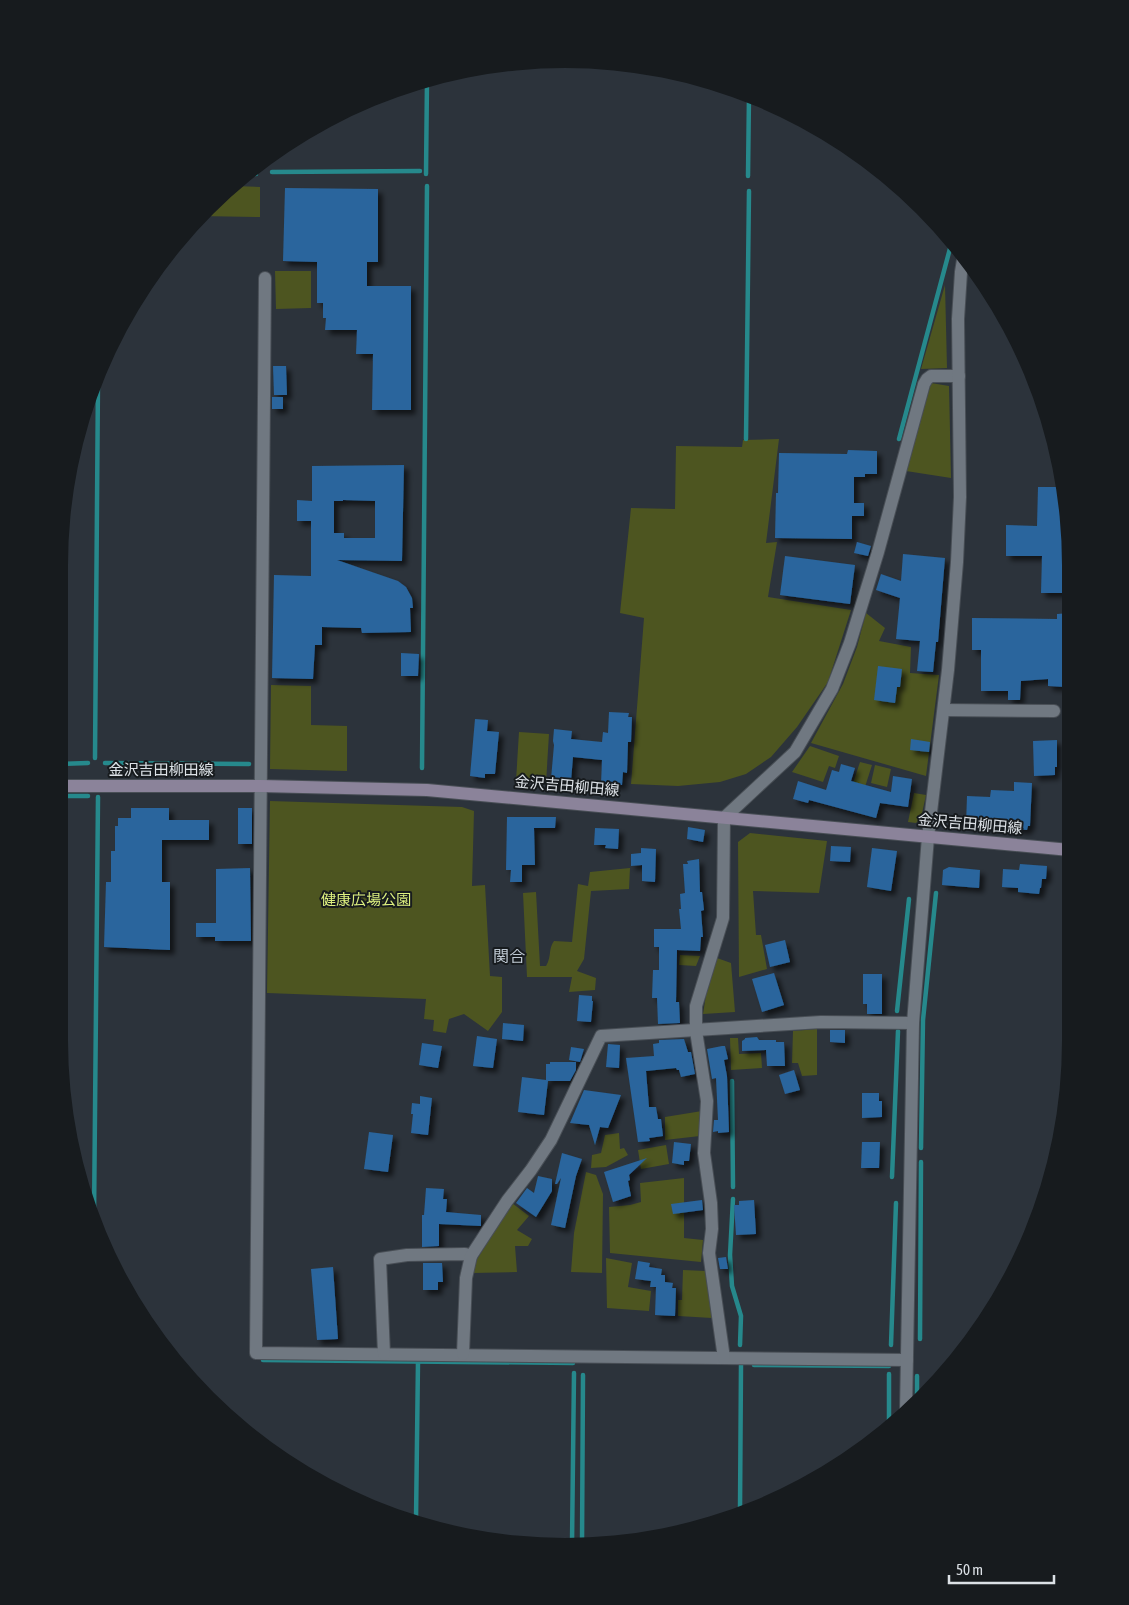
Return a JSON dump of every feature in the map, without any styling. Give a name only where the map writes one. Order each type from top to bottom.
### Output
[{"type":"main road","name":"金沢吉田柳田線","points":[[68,786],[261,786],[426,790],[1062,849]]},
{"type":"street","points":[[906,1401],[913,1023],[928,837],[944,710],[958,553],[960,497],[958,319],[961,265]]},
{"type":"street","points":[[265,278],[256,1353],[907,1360]]},
{"type":"street","points":[[724,1358],[709,1252],[712,1220],[704,1153],[707,1101],[696,1031],[696,1006],[723,918],[724,818],[795,752],[832,689],[850,643],[878,552],[924,384],[931,376],[959,376]]},
{"type":"street","points":[[944,710],[1054,711]]},
{"type":"street","points":[[463,1354],[466,1278],[471,1256],[507,1201],[551,1140],[601,1036],[820,1022],[913,1023]]},
{"type":"street","points":[[384,1354],[380,1259],[407,1255],[464,1254],[471,1256]]},
{"type":"green space","points":[[243,186],[260,187],[260,217],[210,216]]},
{"type":"green space","points":[[275,271],[311,271],[311,308],[276,309]]},
{"type":"green space","points":[[945,285],[947,368],[921,369]]},
{"type":"green space","points":[[931,383],[949,386],[951,478],[906,471]]},
{"type":"green space","points":[[779,439],[766,543],[777,542],[768,597],[851,610],[828,682],[797,727],[771,757],[746,774],[720,782],[678,786],[631,784],[644,618],[620,613],[631,508],[675,509],[676,446],[742,447],[743,440]]},
{"type":"green space","points":[[866,613],[885,628],[879,641],[911,647],[910,673],[939,675],[926,776],[811,743],[843,684],[857,647]]},
{"type":"green space","points":[[271,685],[311,686],[311,725],[347,726],[347,771],[270,769]]},
{"type":"green space","points":[[519,732],[549,734],[546,783],[516,781]]},
{"type":"green space","points":[[810,746],[839,756],[835,768],[829,766],[823,782],[792,772]]},
{"type":"green space","points":[[860,762],[872,765],[864,790],[852,786]]},
{"type":"green space","points":[[875,765],[891,769],[887,787],[871,783]]},
{"type":"green space","points":[[914,793],[926,795],[921,818],[916,823],[908,822]]},
{"type":"green space","name":"健康広場公園","points":[[270,801],[462,807],[474,811],[472,886],[485,885],[490,976],[502,977],[502,1012],[488,1031],[464,1014],[449,1019],[446,1033],[433,1031],[434,1020],[424,1019],[426,999],[267,993]]},
{"type":"green space","points":[[750,833],[827,841],[819,893],[753,891],[756,935],[761,935],[767,969],[739,977],[738,842]]},
{"type":"green space","points":[[630,868],[629,889],[591,891],[584,959],[577,971],[596,978],[595,990],[569,992],[572,977],[527,977],[523,893],[536,892],[540,966],[546,966],[554,941],[572,942],[578,884],[588,886],[590,872]]},
{"type":"green space","points":[[680,955],[700,956],[696,966],[679,965]]},
{"type":"green space","points":[[717,958],[731,963],[735,1012],[703,1014],[706,995]]},
{"type":"green space","points":[[817,1029],[817,1075],[802,1076],[798,1063],[792,1063],[793,1031]]},
{"type":"green space","points":[[730,1038],[738,1038],[739,1054],[761,1053],[762,1068],[731,1070]]},
{"type":"green space","points":[[702,1111],[700,1136],[665,1140],[665,1117]]},
{"type":"green space","points":[[619,1133],[620,1149],[624,1148],[628,1155],[606,1167],[591,1168],[592,1155],[601,1153],[605,1135]]},
{"type":"green space","points":[[666,1145],[669,1164],[641,1169],[638,1150]]},
{"type":"green space","points":[[586,1172],[596,1175],[603,1194],[602,1273],[571,1272],[574,1233]]},
{"type":"green space","points":[[684,1178],[684,1238],[703,1240],[701,1262],[610,1253],[609,1207],[641,1202],[640,1183]]},
{"type":"green space","points":[[512,1203],[529,1216],[517,1230],[532,1239],[528,1246],[515,1246],[517,1272],[472,1273],[474,1264]]},
{"type":"green space","points":[[606,1258],[632,1263],[628,1287],[651,1291],[649,1311],[607,1308]]},
{"type":"green space","points":[[683,1270],[706,1271],[712,1318],[678,1316],[678,1300],[682,1300]]},
{"type":"building","points":[[285,188],[378,189],[378,262],[367,262],[367,286],[411,286],[411,410],[372,410],[373,354],[356,354],[357,330],[325,330],[326,318],[323,318],[323,303],[317,303],[317,262],[283,261]]},
{"type":"building","points":[[273,366],[286,366],[287,395],[274,395]]},
{"type":"building","points":[[272,397],[283,397],[283,409],[272,409]]},
{"type":"building","points":[[848,450],[877,451],[877,474],[865,474],[865,477],[854,477],[854,503],[864,503],[864,516],[852,516],[852,539],[775,538],[779,453],[847,454]]},
{"type":"building","points":[[404,465],[402,561],[337,560],[398,581],[406,587],[412,598],[413,608],[410,608],[411,632],[362,633],[361,628],[322,627],[322,645],[315,645],[313,679],[272,678],[274,575],[311,576],[311,521],[297,521],[297,500],[312,501],[312,466]],"holes":[[[334,501],[375,501],[375,538],[344,538],[344,533],[334,533]]]},
{"type":"building","points":[[1038,487],[1055,487],[1060,532],[1062,593],[1041,593],[1042,556],[1006,556],[1006,525],[1037,526]]},
{"type":"building","points":[[857,542],[871,546],[868,556],[854,553]]},
{"type":"building","points":[[903,554],[945,558],[938,642],[936,642],[933,672],[917,671],[920,641],[896,639],[900,598],[876,590],[881,574],[901,581]]},
{"type":"building","points":[[785,556],[855,565],[850,604],[780,595]]},
{"type":"building","points":[[1057,614],[1062,614],[1062,687],[1048,686],[1048,679],[1021,681],[1020,700],[1008,700],[1008,691],[981,691],[981,650],[972,650],[972,618],[1057,619]]},
{"type":"building","points":[[401,653],[419,654],[418,676],[401,676]]},
{"type":"building","points":[[878,666],[902,669],[900,687],[897,687],[895,703],[874,700]]},
{"type":"building","points":[[609,712],[629,713],[628,717],[632,717],[631,742],[628,742],[627,773],[623,772],[622,785],[601,784],[602,760],[573,757],[571,781],[551,779],[554,729],[572,731],[571,739],[602,742],[603,732],[608,733]]},
{"type":"building","points":[[475,719],[488,720],[487,731],[499,732],[495,774],[485,774],[485,778],[470,776]]},
{"type":"building","points":[[911,739],[930,742],[929,752],[910,750]]},
{"type":"building","points":[[1057,740],[1057,767],[1055,767],[1055,775],[1034,776],[1033,741]]},
{"type":"building","points":[[841,764],[855,768],[851,781],[891,792],[893,776],[912,779],[908,807],[880,803],[876,818],[809,800],[808,803],[793,799],[798,781],[826,790],[832,770],[839,772]]},
{"type":"building","points":[[1014,782],[1032,783],[1030,826],[1028,826],[1027,830],[966,825],[967,796],[990,797],[991,790],[1014,791]]},
{"type":"building","points":[[131,808],[169,808],[169,820],[209,820],[209,840],[162,840],[162,882],[170,882],[170,950],[104,947],[106,882],[111,882],[111,851],[115,851],[115,826],[118,826],[118,818],[131,818]]},
{"type":"building","points":[[238,808],[252,808],[252,844],[238,844]]},
{"type":"building","points":[[507,817],[556,817],[555,828],[534,828],[535,865],[522,865],[522,882],[510,882],[511,870],[506,870]]},
{"type":"building","points":[[688,827],[705,830],[703,842],[687,839]]},
{"type":"building","points":[[595,828],[619,829],[618,849],[605,848],[606,845],[594,845]]},
{"type":"building","points":[[831,846],[851,847],[850,862],[830,861]]},
{"type":"building","points":[[641,848],[656,849],[655,882],[642,881],[642,865],[631,866],[631,854],[641,853]]},
{"type":"building","points":[[872,848],[897,851],[891,891],[867,887]]},
{"type":"building","points":[[699,859],[700,892],[702,892],[704,910],[701,911],[703,937],[701,937],[700,951],[677,950],[676,1002],[679,1002],[680,1023],[658,1024],[657,998],[652,998],[653,970],[659,970],[659,947],[654,947],[654,929],[681,929],[680,894],[685,893],[683,864],[688,864],[687,861]]},
{"type":"building","points":[[1020,864],[1047,866],[1046,879],[1042,879],[1039,894],[1018,892],[1018,888],[1002,887],[1003,869],[1019,870]]},
{"type":"building","points":[[949,867],[980,870],[979,888],[942,885],[943,870]]},
{"type":"building","points":[[250,868],[251,941],[215,941],[215,937],[196,937],[196,923],[216,923],[216,869]]},
{"type":"building","points":[[785,940],[790,962],[770,967],[765,945]]},
{"type":"building","points":[[774,973],[784,1005],[762,1012],[752,979]]},
{"type":"building","points":[[863,974],[882,974],[882,1014],[867,1014],[867,1004],[863,1004]]},
{"type":"building","points":[[579,995],[592,996],[591,1022],[577,1021]]},
{"type":"building","points":[[503,1023],[524,1025],[523,1041],[502,1039]]},
{"type":"building","points":[[830,1030],[845,1030],[845,1043],[830,1042]]},
{"type":"building","points":[[477,1036],[497,1039],[493,1068],[473,1066]]},
{"type":"building","points":[[757,1037],[759,1040],[784,1042],[785,1066],[767,1066],[766,1050],[742,1051],[742,1041],[745,1038]]},
{"type":"building","points":[[684,1039],[688,1052],[691,1052],[695,1074],[681,1077],[679,1070],[676,1068],[646,1071],[649,1107],[656,1107],[658,1119],[661,1119],[663,1136],[649,1138],[650,1141],[638,1142],[626,1058],[654,1056],[653,1044],[659,1043],[659,1040]]},
{"type":"building","points":[[422,1043],[442,1046],[438,1068],[419,1065]]},
{"type":"building","points":[[608,1044],[620,1045],[619,1068],[606,1067]]},
{"type":"building","points":[[725,1046],[728,1059],[724,1060],[727,1076],[729,1132],[718,1133],[718,1131],[713,1132],[714,1120],[718,1120],[716,1078],[712,1079],[707,1049]]},
{"type":"building","points":[[571,1047],[584,1049],[580,1062],[569,1060]]},
{"type":"building","points":[[550,1062],[576,1062],[576,1070],[570,1081],[548,1081],[544,1115],[518,1112],[522,1077],[546,1080],[546,1064],[550,1064]]},
{"type":"building","points":[[794,1070],[800,1090],[785,1094],[779,1075]]},
{"type":"building","points":[[584,1090],[621,1095],[608,1128],[600,1127],[595,1145],[589,1125],[570,1123]]},
{"type":"building","points":[[862,1093],[879,1093],[879,1101],[882,1101],[882,1117],[862,1118]]},
{"type":"building","points":[[420,1096],[432,1098],[428,1135],[411,1133],[412,1103],[420,1104]]},
{"type":"building","points":[[369,1132],[393,1135],[388,1172],[364,1169]]},
{"type":"building","points":[[674,1142],[691,1144],[689,1161],[684,1161],[684,1165],[672,1163]]},
{"type":"building","points":[[862,1142],[880,1142],[879,1168],[861,1168]]},
{"type":"building","points":[[562,1153],[582,1159],[576,1176],[565,1228],[551,1225],[561,1178],[555,1184]]},
{"type":"building","points":[[647,1158],[629,1175],[630,1180],[628,1181],[631,1196],[613,1202],[604,1172]]},
{"type":"building","points":[[538,1176],[552,1179],[552,1191],[536,1217],[516,1203],[527,1188],[534,1193]]},
{"type":"building","points":[[426,1188],[444,1189],[443,1199],[447,1199],[446,1212],[481,1215],[481,1226],[439,1224],[439,1246],[422,1247],[422,1215],[424,1215]]},
{"type":"building","points":[[702,1200],[703,1210],[673,1214],[671,1204]]},
{"type":"building","points":[[754,1200],[756,1234],[736,1235],[734,1205],[739,1205],[739,1201]]},
{"type":"building","points":[[726,1257],[728,1269],[720,1269],[718,1258]]},
{"type":"building","points":[[638,1261],[650,1263],[649,1267],[662,1269],[661,1275],[665,1275],[665,1282],[673,1283],[672,1288],[676,1288],[675,1316],[655,1315],[656,1287],[650,1287],[651,1281],[635,1279]]},
{"type":"building","points":[[423,1263],[442,1263],[443,1282],[438,1282],[438,1290],[423,1290]]},
{"type":"building","points":[[333,1267],[338,1339],[317,1340],[311,1269]]},
{"type":"waterway","points":[[426,174],[427,87]]},
{"type":"waterway","points":[[748,176],[749,103]]},
{"type":"waterway","points":[[272,172],[420,171]]},
{"type":"waterway","points":[[422,768],[427,186]]},
{"type":"waterway","points":[[746,439],[749,191]]},
{"type":"waterway","points":[[899,439],[949,251]]},
{"type":"waterway","points":[[95,758],[98,394]]},
{"type":"waterway","points":[[68,764],[88,763]]},
{"type":"waterway","points":[[105,763],[249,764]]},
{"type":"waterway","points":[[68,796],[88,796]]},
{"type":"waterway","points":[[94,1200],[98,797]]},
{"type":"waterway","points":[[921,1148],[923,1020],[936,893]]},
{"type":"waterway","points":[[897,1011],[909,899]]},
{"type":"waterway","points":[[892,1177],[898,1031]]},
{"type":"waterway","points":[[732,1081],[733,1187]]},
{"type":"waterway","points":[[920,1339],[921,1162]]},
{"type":"waterway","points":[[733,1199],[730,1255],[732,1286],[741,1316],[740,1345]]},
{"type":"waterway","points":[[891,1345],[896,1203]]},
{"type":"waterway","points":[[263,1360],[573,1363]]},
{"type":"waterway","points":[[416,1515],[418,1361]]},
{"type":"waterway","points":[[740,1505],[741,1364]]},
{"type":"waterway","points":[[754,1365],[889,1366]]},
{"type":"waterway","points":[[572,1538],[574,1373]]},
{"type":"waterway","points":[[889,1374],[889,1417]]},
{"type":"waterway","points":[[582,1537],[583,1375]]},
{"type":"waterway","points":[[917,1376],[917,1391]]},
{"type":"district","name":"関合","points":[[509,956]]}]
